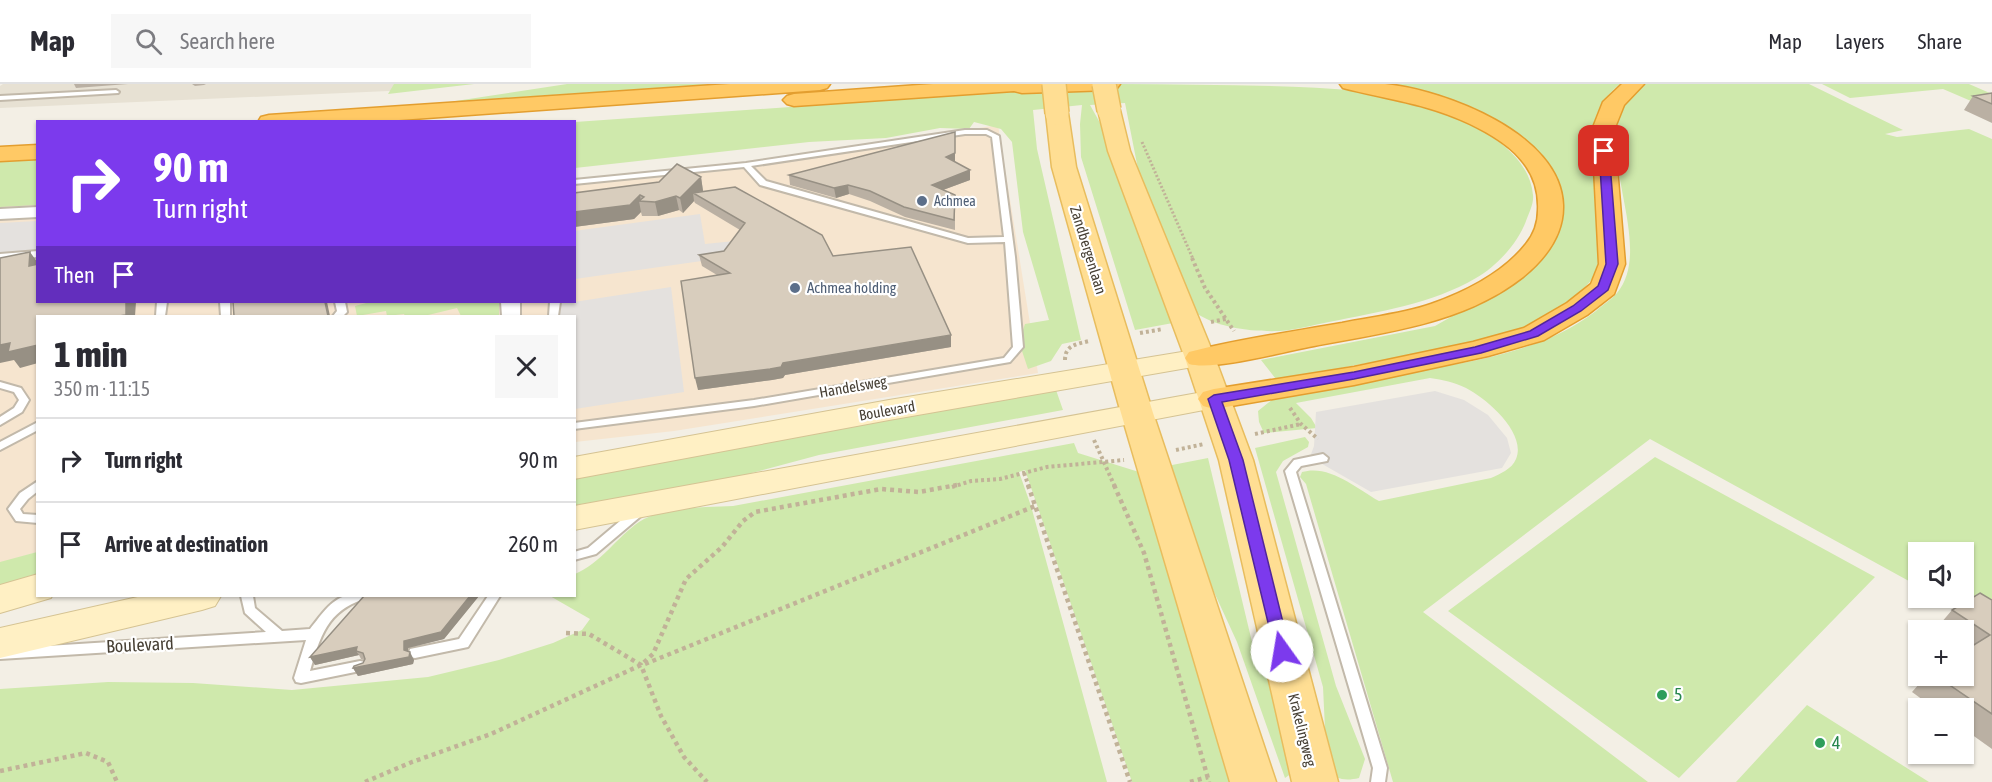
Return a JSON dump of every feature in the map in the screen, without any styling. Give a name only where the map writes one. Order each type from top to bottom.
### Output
[{"type":"highway","points":[[284,120],[529,90],[561,84]]},
{"type":"highway","points":[[297,120],[820,84]]},
{"type":"highway","points":[[517,120],[1021,84]]},
{"type":"highway","points":[[1200,358],[1433,313],[1470,298],[1508,276],[1524,262],[1545,236],[1553,215],[1549,188],[1539,166],[1515,143],[1491,127],[1423,99],[1350,84]]},
{"type":"highway","points":[[1214,399],[1354,376],[1477,350],[1534,334],[1577,309],[1604,288],[1612,264],[1603,130],[1614,102],[1634,84]]},
{"type":"highway","points":[[915,91],[1109,97]]},
{"type":"highway","points":[[0,138],[36,136]]},
{"type":"highway","points":[[0,154],[36,152]]},
{"type":"main road","name":"Zandbergenlaan","points":[[1054,84],[1064,167],[1137,413]]},
{"type":"main road","points":[[576,518],[1214,399],[1119,151],[1109,97],[1104,84]]},
{"type":"main road","name":"Boulevard","points":[[576,468],[912,406],[1200,358]]},
{"type":"main road","name":"Krakelingweg","points":[[1214,399],[1236,460],[1315,782]]},
{"type":"main road","points":[[1137,413],[1253,782]]},
{"type":"main road","points":[[576,460],[618,460]]},
{"type":"main road","points":[[0,598],[36,589]]},
{"type":"main road","name":"Boulevard","points":[[0,643],[198,597]]},
{"type":"street","points":[[0,214],[36,212]]},
{"type":"lane","points":[[0,98],[116,92]]},
{"type":"lane","name":"Handelsweg","points":[[576,182],[746,165],[965,132],[987,132],[995,136],[1009,239],[1018,346],[1007,360],[754,403],[576,426]]},
{"type":"lane","points":[[746,165],[763,183],[783,189],[968,241],[1009,239]]},
{"type":"lane","points":[[0,257],[36,255]]},
{"type":"lane","points":[[0,386],[16,388],[24,400],[18,410],[0,422]]},
{"type":"lane","points":[[0,447],[36,426]]},
{"type":"lane","points":[[1323,458],[1298,463],[1290,471],[1380,768],[1378,782]]},
{"type":"lane","points":[[36,487],[17,502],[14,509],[20,518],[36,519]]},
{"type":"lane","points":[[576,555],[592,551],[649,504]]},
{"type":"lane","points":[[247,597],[249,610],[280,637]]},
{"type":"lane","points":[[351,597],[336,607],[314,634],[301,678],[360,666]]},
{"type":"lane","points":[[415,653],[463,643],[493,597]]},
{"type":"lane","name":"Boulevard","points":[[0,654],[314,634]]},
{"type":"path","points":[[1139,136],[1205,288],[1226,319]]},
{"type":"path","points":[[1301,424],[1318,439]]},
{"type":"path","points":[[641,665],[653,654],[686,579],[722,548],[743,521],[755,512],[881,489],[919,492],[1024,473],[1047,466],[1102,462],[1144,553],[1208,780],[1190,782]]},
{"type":"path","points":[[1024,473],[1130,782]]},
{"type":"path","points":[[365,782],[412,762],[490,734],[641,665],[1035,506]]},
{"type":"path","points":[[566,633],[589,634],[641,665],[661,716],[684,757],[707,782]]},
{"type":"path","points":[[0,771],[86,753],[108,762],[117,782]]},
{"type":"shaded area","points":[[3,84],[414,84],[411,90],[0,108],[0,86]]},
{"type":"shaded area","points":[[998,125],[1038,373],[674,431],[576,442],[576,315],[36,315],[36,552],[0,563],[0,201],[36,199],[36,303],[576,303],[576,182],[746,165]]},
{"type":"shaded area","points":[[700,214],[705,244],[744,240],[751,254],[576,279],[576,231]]},
{"type":"shaded area","points":[[36,221],[36,251],[0,253],[0,223]]},
{"type":"shaded area","points":[[671,287],[684,392],[576,409],[576,315],[555,315],[555,303]]},
{"type":"shaded area","points":[[1435,391],[1464,400],[1488,415],[1507,438],[1511,453],[1502,468],[1371,492],[1310,457],[1314,446],[1316,412]]},
{"type":"green space","points":[[394,84],[474,84],[388,94]]},
{"type":"green space","points":[[567,84],[719,84],[449,102]]},
{"type":"green space","points":[[1120,84],[1241,85],[1361,91],[1437,110],[1490,135],[1511,152],[1526,172],[1533,195],[1532,205],[1518,238],[1512,246],[1484,273],[1459,287],[1423,301],[1385,311],[1292,330],[1269,331],[1235,328],[1202,317],[1193,311],[1148,200],[1138,169],[1125,103],[1090,105],[1104,130],[1141,244],[1173,323],[1135,330],[1081,157],[1082,105],[1033,110],[1037,149],[1081,340],[1062,344],[1051,361],[1028,369],[1019,342],[1025,324],[1049,320],[1023,232],[1012,142],[1001,129],[974,122],[969,129],[940,128],[886,138],[809,142],[576,168],[576,122]]},
{"type":"green space","points":[[1371,84],[1620,84],[1608,96],[1600,109],[1590,140],[1600,222],[1598,268],[1587,285],[1559,309],[1533,324],[1503,336],[1439,352],[1346,367],[1279,383],[1261,360],[1435,326],[1479,301],[1554,218],[1508,131]]},
{"type":"green space","points":[[1645,84],[1809,84],[1903,130],[1885,134],[1897,137],[1969,129],[1992,139],[1992,599],[1974,596],[1974,542],[1908,542],[1908,581],[1650,439],[1423,612],[1648,782],[1393,782],[1306,484],[1300,477],[1302,472],[1312,470],[1332,474],[1379,501],[1491,478],[1514,463],[1518,449],[1516,438],[1494,408],[1474,393],[1457,384],[1430,378],[1296,403],[1311,418],[1317,428],[1264,433],[1259,422],[1258,411],[1278,395],[1476,360],[1527,347],[1574,326],[1612,298],[1617,293],[1628,270],[1630,244],[1617,154],[1617,126],[1625,103]]},
{"type":"green space","points":[[1822,84],[1969,84],[1992,94],[1992,110],[1943,89],[1850,98]]},
{"type":"green space","points":[[36,157],[36,205],[0,207],[0,159]]},
{"type":"green space","points":[[366,303],[499,303],[499,315],[460,315],[457,308],[428,315],[387,315],[386,311],[357,315],[355,306]]},
{"type":"green space","points":[[1056,390],[1063,410],[819,455],[733,478],[576,508],[576,477]]},
{"type":"green space","points":[[1305,437],[1309,442],[1308,447],[1283,461],[1276,472],[1336,686],[1365,759],[1359,778],[1354,779],[1338,778],[1327,770],[1323,687],[1255,448]]},
{"type":"green space","points":[[1074,443],[1078,453],[1139,472],[1238,782],[1132,782],[1025,470],[1019,472],[1031,506],[1107,782],[0,782],[0,689],[108,682],[193,683],[292,690],[428,677],[499,660],[553,643],[582,630],[590,619],[552,597],[576,597],[576,573],[601,557],[639,522],[659,513],[733,506]]},
{"type":"green space","name":"5","points":[[1655,457],[1875,577],[1679,778],[1448,611]]},
{"type":"green space","points":[[1208,458],[1252,642],[1291,727],[1302,766],[1285,778],[1237,642],[1197,555],[1167,466]]},
{"type":"green space","points":[[36,552],[36,577],[0,586],[0,562]]},
{"type":"green space","name":"4","points":[[1807,705],[1929,782],[1736,782]]},
{"type":"building","points":[[1992,93],[1992,104],[1973,96]]},
{"type":"building","points":[[955,132],[955,153],[946,157],[970,170],[932,185],[955,195],[954,220],[904,207],[870,191],[848,185],[834,188],[789,175]]},
{"type":"building","points":[[677,164],[701,177],[680,198],[676,196],[655,202],[639,201],[644,197],[640,195],[630,205],[576,212],[576,193],[659,182]]},
{"type":"building","points":[[735,187],[822,235],[833,256],[911,247],[951,335],[783,363],[781,367],[770,369],[695,378],[681,281],[730,273],[699,255],[724,251],[745,223],[693,193]]},
{"type":"building","points":[[30,252],[29,266],[36,264],[36,303],[126,303],[126,315],[36,315],[36,345],[8,352],[10,343],[0,345],[0,258]]},
{"type":"building","points":[[233,303],[325,303],[328,315],[234,315]]},
{"type":"building","points":[[1980,593],[1992,600],[1992,714],[1974,702],[1974,698],[1969,698],[1951,686],[1974,686],[1974,645],[1990,635],[1974,624],[1974,620],[1967,620],[1952,610],[1974,608],[1974,597]]},
{"type":"building","points":[[363,597],[469,597],[441,632],[404,641],[404,650],[410,652],[409,657],[353,668],[363,663],[365,659],[363,653],[356,651],[357,647],[310,657]]},
{"type":"place","name":"Achmea","points":[[922,201]]},
{"type":"place","name":"Achmea holding","points":[[795,288]]},
{"type":"place","name":"5","points":[[1662,695]]},
{"type":"place","name":"4","points":[[1820,743]]},
{"type":"route","points":[[1282,651],[1236,460],[1214,399],[1354,376],[1477,350],[1534,334],[1577,309],[1604,288],[1612,264],[1605,192],[1604,151]]}]
